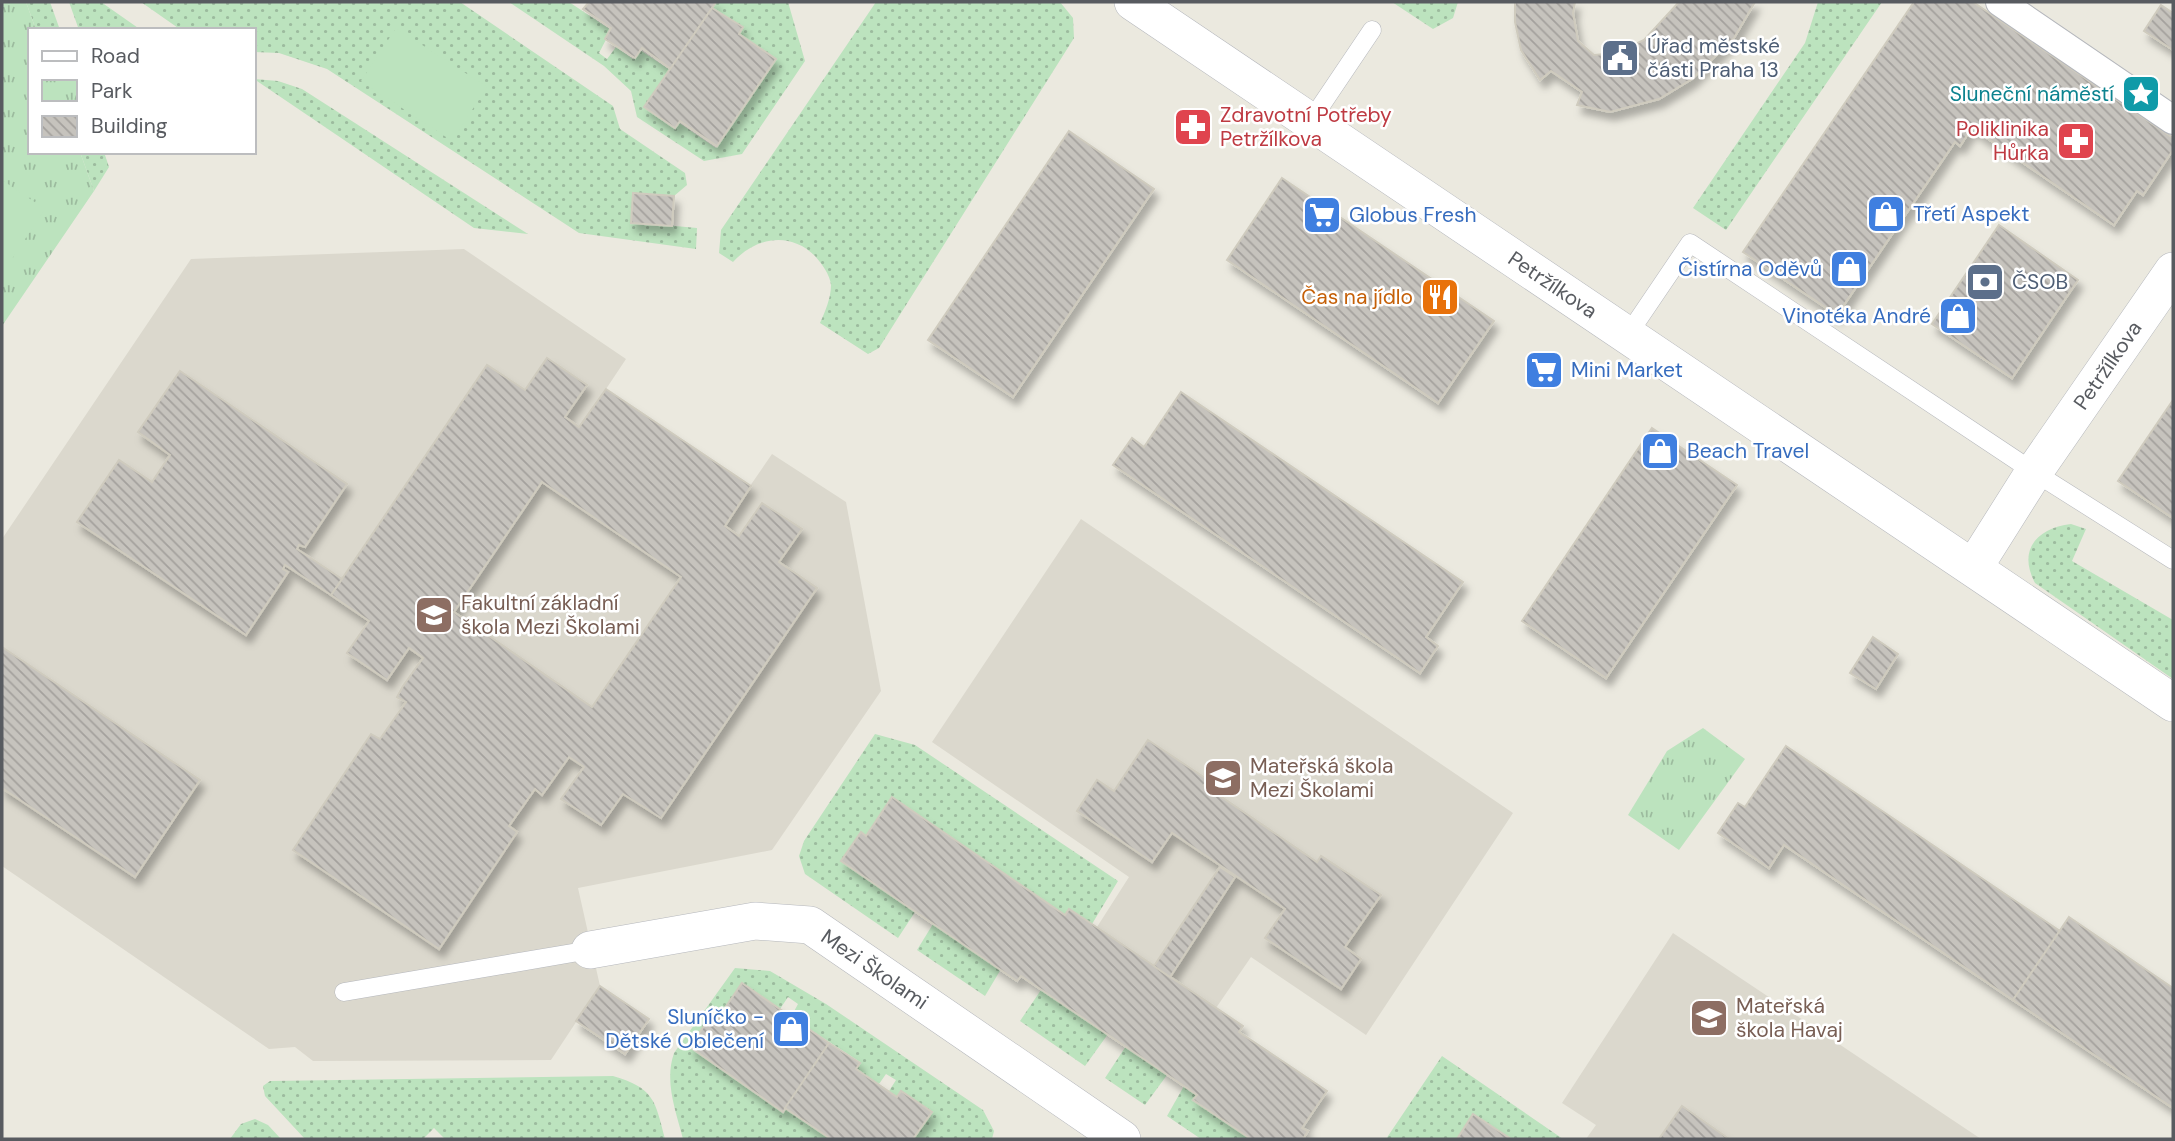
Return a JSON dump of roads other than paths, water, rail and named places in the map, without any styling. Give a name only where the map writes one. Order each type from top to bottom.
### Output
[{"type":"street","name":"Petržílkova","points":[[1133,2],[2173,703]]},
{"type":"street","points":[[2000,2],[2173,120]]},
{"type":"street","name":"Petržílkova","points":[[1974,567],[2034,472],[2173,271]]},
{"type":"street","name":"Mezi Školami","points":[[590,950],[755,921],[810,925],[1082,1129],[1122,1139]]},
{"type":"lane","points":[[1310,121],[1372,30]]},
{"type":"lane","points":[[1627,336],[1690,243],[2034,472],[2173,560]]},
{"type":"lane","points":[[344,992],[590,950]]},
{"type":"place","name":"Úřad městské části Praha 13","points":[[1620,58]]},
{"type":"place","name":"Sluneční náměstí","points":[[2141,94]]},
{"type":"place","name":"Zdravotní Potřeby Petržílkova","points":[[1193,127]]},
{"type":"place","name":"Poliklinika Hůrka","points":[[2076,141]]},
{"type":"place","name":"Třetí Aspekt","points":[[1886,214]]},
{"type":"place","name":"Globus Fresh","points":[[1322,215]]},
{"type":"place","name":"Čistírna Oděvů","points":[[1849,269]]},
{"type":"place","name":"ČSOB","points":[[1985,282]]},
{"type":"place","name":"Čas na jídlo","points":[[1440,297]]},
{"type":"place","name":"Vinotéka André","points":[[1958,316]]},
{"type":"place","name":"Mini Market","points":[[1544,370]]},
{"type":"place","name":"Beach Travel","points":[[1660,451]]},
{"type":"place","name":"Fakultní základní škola Mezi Školami","points":[[434,615]]},
{"type":"place","name":"Mateřská škola Mezi Školami","points":[[1223,778]]},
{"type":"place","name":"Mateřská škola Havaj","points":[[1709,1018]]},
{"type":"place","name":"Sluníčko - Dětské Oblečení","points":[[791,1029]]}]
